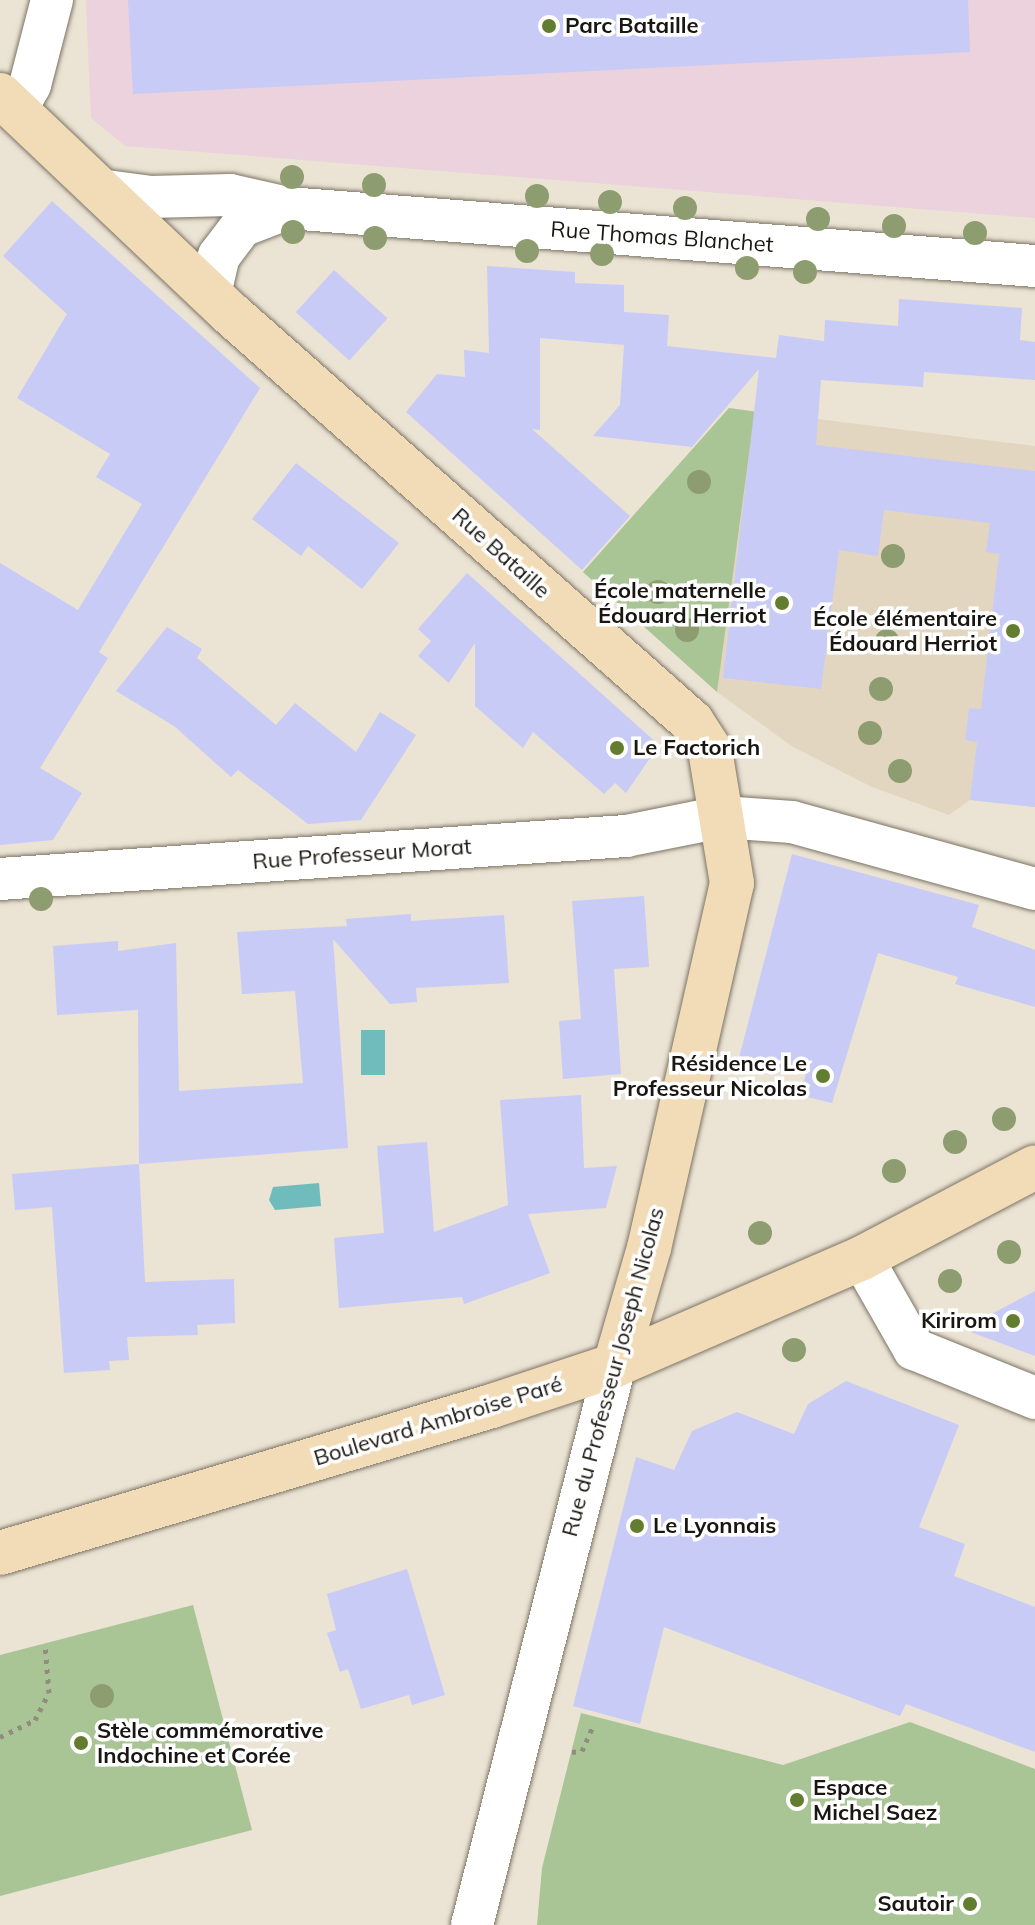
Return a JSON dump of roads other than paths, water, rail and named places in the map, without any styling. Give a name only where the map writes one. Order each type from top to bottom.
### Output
[{"type":"street","points":[[8,102],[30,85],[52,0]]},
{"type":"street","name":"Rue Bataille","points":[[8,102],[210,294],[692,722],[710,750],[722,817]]},
{"type":"street","name":"Rue Thomas Blanchet","points":[[99,190],[150,197],[230,195],[288,208],[1035,266]]},
{"type":"street","name":"Rue Thomas Blanchet","points":[[210,294],[215,266],[242,226],[288,208]]},
{"type":"street","points":[[722,817],[792,822],[1035,889]]},
{"type":"street","name":"Rue Professeur Morat","points":[[0,879],[626,836],[722,817]]},
{"type":"street","name":"Rue du Professeur Joseph Nicolas","points":[[472,1925],[615,1365],[649,1248],[732,883],[722,817]]},
{"type":"street","name":"Boulevard Ambroise Paré","points":[[0,1553],[492,1406],[615,1365],[862,1258],[1035,1167]]},
{"type":"street","points":[[862,1258],[914,1349],[1035,1398]]},
{"type":"water","points":[[361,1030],[385,1030],[385,1075],[361,1075]]},
{"type":"water","points":[[319,1183],[321,1206],[275,1210],[269,1200],[273,1187]]},
{"type":"place","name":"Parc Bataille","points":[[549,26]]},
{"type":"place","name":"École maternelle Édouard Herriot","points":[[782,603]]},
{"type":"place","name":"École élémentaire Édouard Herriot","points":[[1013,631]]},
{"type":"place","name":"Le Factorich","points":[[617,748]]},
{"type":"place","name":"Résidence Le Professeur Nicolas","points":[[823,1076]]},
{"type":"place","name":"Kirirom","points":[[1013,1321]]},
{"type":"place","name":"Le Lyonnais","points":[[637,1526]]},
{"type":"place","name":"Stèle commémorative Indochine et Corée","points":[[81,1743]]},
{"type":"place","name":"Espace Michel Saez","points":[[797,1800]]},
{"type":"place","name":"Sautoir","points":[[970,1904]]}]
